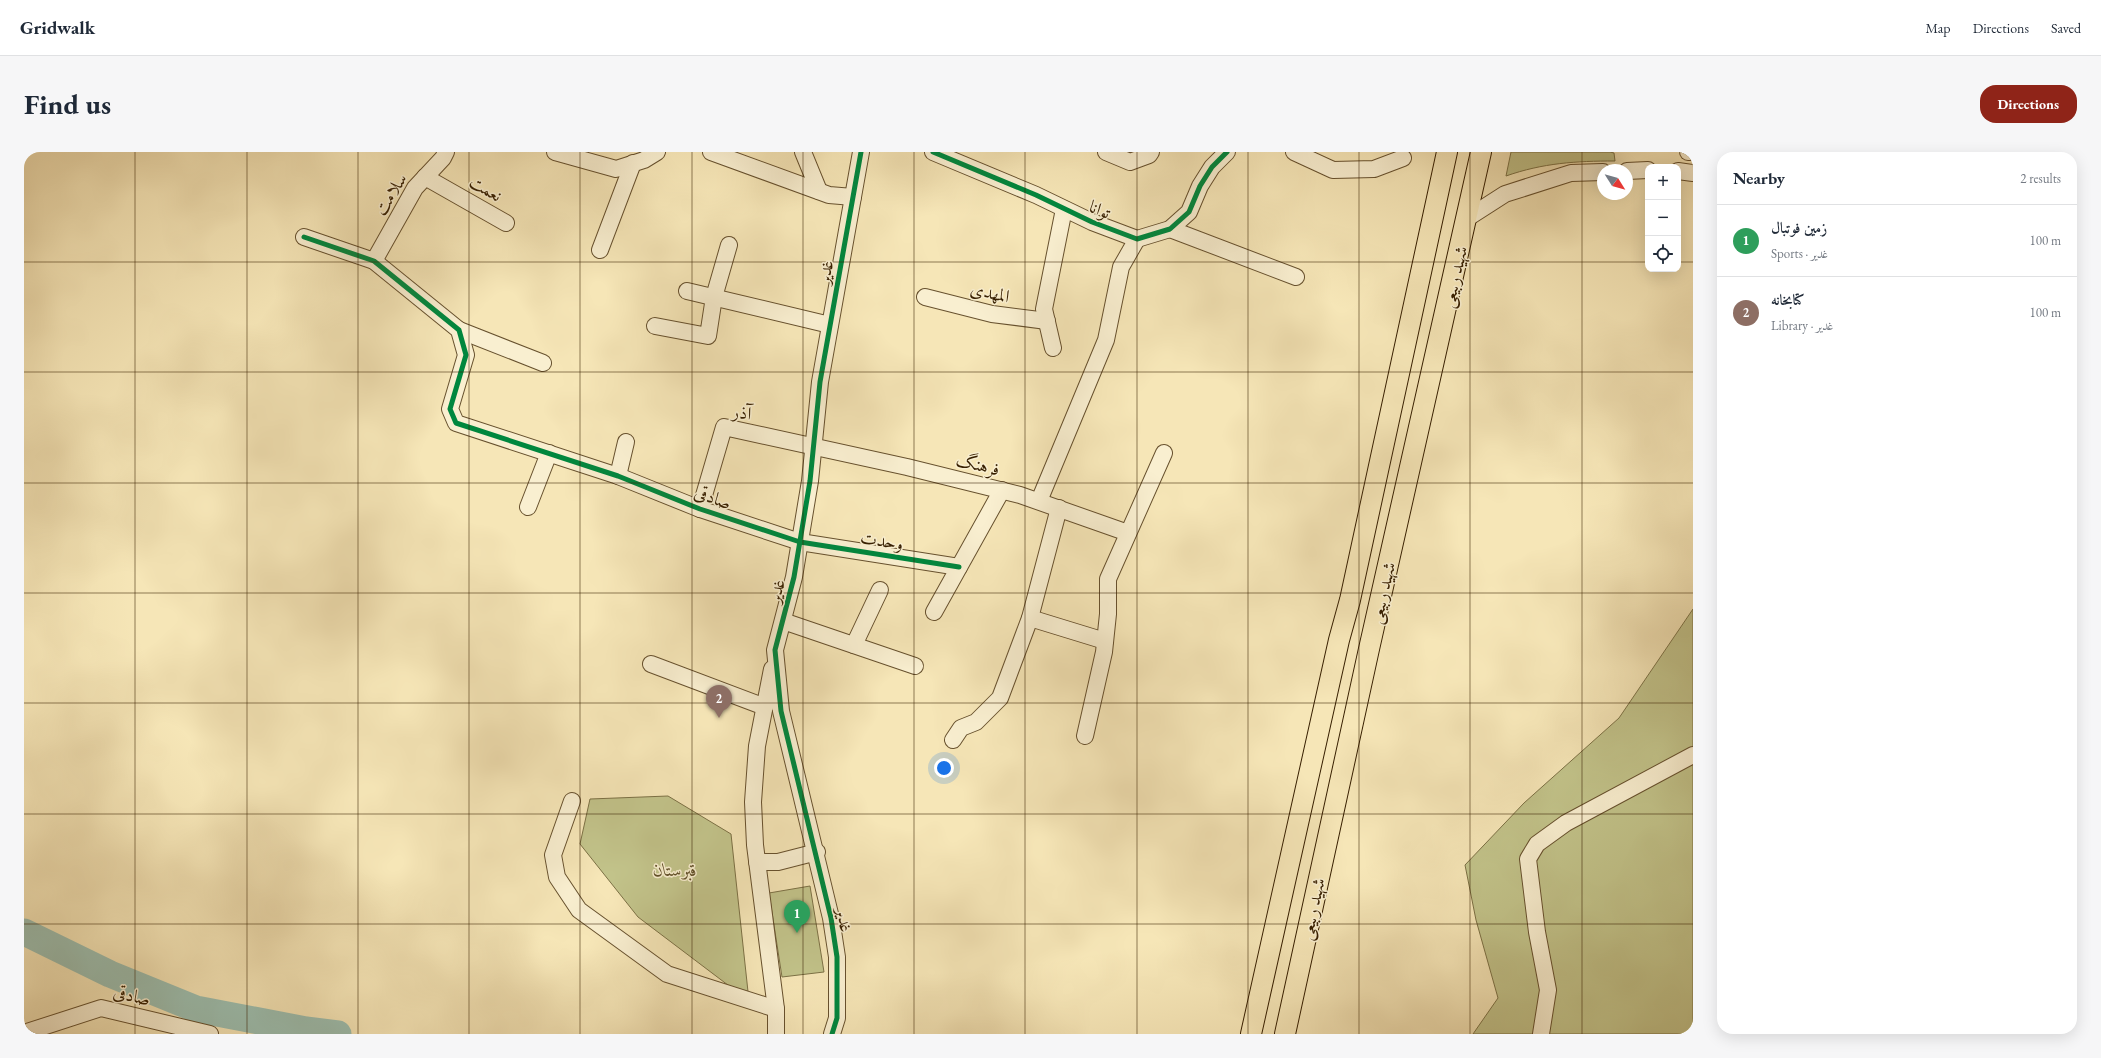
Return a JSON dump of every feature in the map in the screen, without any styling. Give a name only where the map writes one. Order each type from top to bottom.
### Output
[{"type":"main road","name":"شهید ربیعی","points":[[1251,1034],[1339,640],[1350,600],[1446,152]]},
{"type":"main road","name":"شهید ربیعی","points":[[1285,1034],[1369,648],[1481,152]]},
{"type":"main road","points":[[1350,600],[1378,609]]},
{"type":"main road","points":[[1339,640],[1369,648]]},
{"type":"street","name":"سلامت","points":[[374,261],[415,188],[446,152]]},
{"type":"street","points":[[555,152],[616,169],[655,153]]},
{"type":"street","points":[[711,152],[740,157],[819,192],[829,195],[853,197]]},
{"type":"street","points":[[803,152],[819,192]]},
{"type":"street","name":"غدیر","points":[[832,1034],[837,1018],[837,957],[831,918],[817,852],[780,711],[775,650],[794,577],[810,481],[820,382],[861,152]]},
{"type":"street","name":"توانا","points":[[932,152],[1092,222],[1137,238]]},
{"type":"street","points":[[1106,152],[1130,162],[1151,152]]},
{"type":"street","points":[[1039,501],[1106,340],[1121,267],[1137,238],[1170,229],[1189,212],[1200,186],[1212,167],[1227,152]]},
{"type":"street","points":[[1294,152],[1333,170],[1374,169],[1403,158]]},
{"type":"street","points":[[1688,152],[1693,152]]},
{"type":"street","points":[[600,250],[633,163]]},
{"type":"street","points":[[1633,171],[1645,170]]},
{"type":"street","points":[[1681,171],[1693,173]]},
{"type":"street","points":[[1466,219],[1505,194],[1571,173],[1597,172]]},
{"type":"street","name":"نعمت","points":[[425,177],[506,223]]},
{"type":"street","points":[[1054,348],[1044,309],[1064,209]]},
{"type":"street","points":[[1170,229],[1296,277]]},
{"type":"street","points":[[304,237],[374,261],[460,330],[543,363]]},
{"type":"street","points":[[655,326],[708,336],[714,297],[729,245]]},
{"type":"street","points":[[688,291],[830,325]]},
{"type":"street","name":"المهدی","points":[[925,297],[992,314],[1047,321]]},
{"type":"street","name":"صادقی","points":[[460,330],[466,355],[450,409],[456,423],[618,476],[700,509],[800,542]]},
{"type":"street","name":"آذر","points":[[700,509],[724,427],[813,447]]},
{"type":"street","points":[[618,476],[626,442]]},
{"type":"street","name":"فرهنگ","points":[[813,447],[907,467],[1002,490],[1039,501],[1128,533]]},
{"type":"street","points":[[528,507],[548,453]]},
{"type":"street","points":[[1085,736],[1105,642],[1108,579],[1118,551],[1128,533],[1164,453]]},
{"type":"street","points":[[934,612],[1002,490]]},
{"type":"street","points":[[953,740],[961,728],[976,722],[1000,698],[1030,618],[1059,508]]},
{"type":"street","name":"وحدت","points":[[800,542],[959,567]]},
{"type":"street","points":[[854,645],[880,590]]},
{"type":"street","points":[[1030,618],[1105,642]]},
{"type":"street","points":[[783,621],[915,666]]},
{"type":"street","points":[[775,650],[757,746],[753,802],[758,862],[776,1009],[776,1034]]},
{"type":"street","points":[[651,664],[764,707]]},
{"type":"street","points":[[1541,1034],[1548,990],[1537,932],[1528,858],[1537,844],[1566,823],[1693,755]]},
{"type":"street","points":[[572,801],[553,855],[557,877],[579,910],[666,974],[776,1009]]},
{"type":"street","points":[[758,862],[778,862],[817,852]]},
{"type":"street","name":"صادقی","points":[[24,1033],[60,1028],[100,1008],[189,1032],[210,1034]]},
{"type":"green space","points":[[1511,152],[1610,152],[1614,153],[1615,161],[1560,164],[1533,168],[1506,176]]},
{"type":"green space","points":[[1693,609],[1693,1034],[1473,1034],[1498,998],[1476,920],[1465,865],[1524,803],[1619,718]]},
{"type":"green space","name":"قبرستان","points":[[668,796],[731,834],[749,1001],[638,917],[580,844],[590,799]]},
{"type":"green space","points":[[810,886],[824,972],[782,977],[769,893]]},
{"type":"waterway","points":[[24,932],[110,974],[196,1009],[306,1030],[338,1034]]},
{"type":"cycle path","points":[[832,1034],[837,1018],[837,957],[831,918],[781,711],[775,650],[794,577],[810,481],[820,382],[861,152]]},
{"type":"cycle path","points":[[933,152],[1036,195],[1092,222],[1137,239],[1170,229],[1189,212],[1200,186],[1212,167],[1227,152]]},
{"type":"cycle path","points":[[304,237],[374,261],[459,330],[466,355],[450,409],[456,423],[618,476],[700,509],[800,542],[959,567]]},
{"type":"place","name":"کتابخانه","points":[[719,718]]},
{"type":"place","name":"زمین فوتبال","points":[[797,933]]}]
